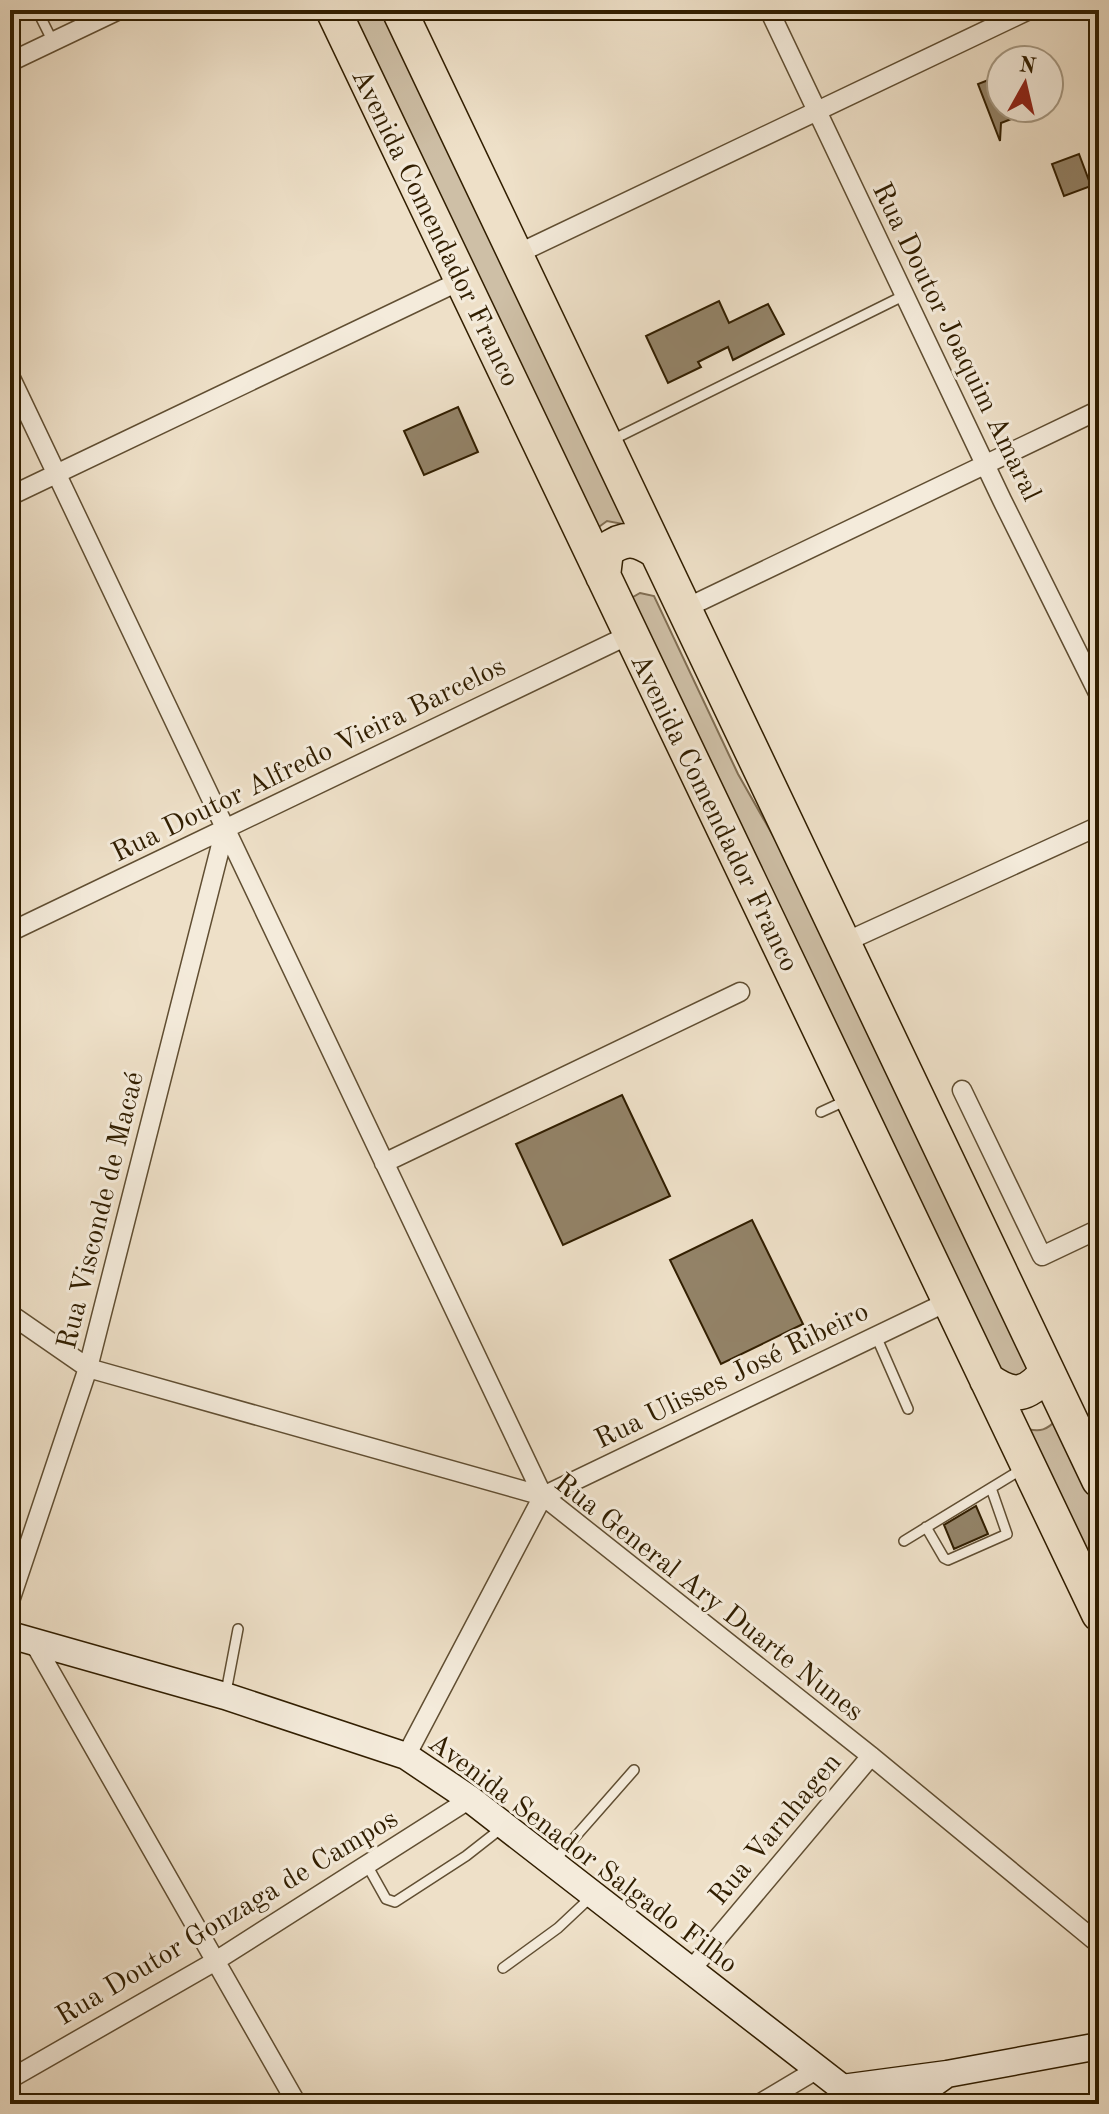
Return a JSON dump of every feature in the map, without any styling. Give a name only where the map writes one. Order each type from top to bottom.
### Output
[{"type":"highway","name":"Avenida Comendador Franco","points":[[333,10],[1099,1614]]},
{"type":"highway","name":"Avenida Comendador Franco","points":[[399,10],[1099,1480]]},
{"type":"highway","points":[[603,576],[606,551],[617,542],[631,539],[644,542],[656,551]]},
{"type":"highway","points":[[987,1380],[1001,1390],[1014,1393],[1027,1391],[1047,1372]]},
{"type":"main road","name":"Avenida Senador Salgado Filho","points":[[22,1638],[225,1696],[406,1756],[470,1799],[863,2104]]},
{"type":"main road","points":[[842,2088],[947,2074],[1099,2046]]},
{"type":"main road","points":[[905,2104],[947,2074]]},
{"type":"street","points":[[10,62],[119,10]]},
{"type":"street","name":"Rua Doutor Joaquim Amaral","points":[[769,10],[985,464],[1099,695]]},
{"type":"street","points":[[515,255],[1029,10]]},
{"type":"street","points":[[10,496],[462,280]]},
{"type":"street","points":[[10,376],[543,1496],[406,1756]]},
{"type":"street","points":[[684,609],[1099,410]]},
{"type":"street","name":"Rua Doutor Alfredo Vieira Barcelos","points":[[10,932],[631,634]]},
{"type":"street","points":[[843,943],[1099,826]]},
{"type":"street","name":"Rua Visconde de Macaé","points":[[10,1601],[88,1368],[225,829]]},
{"type":"street","points":[[384,1163],[740,992]]},
{"type":"street","points":[[962,1090],[1042,1256],[1099,1229]]},
{"type":"street","name":"Rua Ulisses José Ribeiro","points":[[543,1496],[949,1301]]},
{"type":"street","name":"Rua General Ary Duarte Nunes","points":[[10,1314],[88,1368],[543,1496],[871,1756],[1099,1944]]},
{"type":"street","points":[[22,1638],[297,2104]]},
{"type":"street","name":"Rua Varnhagen","points":[[690,1971],[871,1756]]},
{"type":"street","name":"Rua Doutor Gonzaga de Campos","points":[[12,2074],[214,1962],[470,1799]]},
{"type":"street","points":[[759,2104],[816,2070]]},
{"type":"lane","points":[[37,10],[53,42]]},
{"type":"lane","points":[[605,444],[905,295]]},
{"type":"lane","points":[[821,1112],[852,1097]]},
{"type":"lane","points":[[876,1336],[908,1409]]},
{"type":"lane","points":[[904,1541],[1028,1465]]},
{"type":"lane","points":[[926,1527],[948,1560],[1007,1534],[991,1488]]},
{"type":"lane","points":[[225,1696],[238,1629]]},
{"type":"lane","points":[[553,1863],[634,1770]]},
{"type":"lane","points":[[367,1865],[386,1899],[395,1902],[466,1856],[505,1826]]},
{"type":"lane","points":[[503,1968],[558,1928],[594,1895]]},
{"type":"shaded area","points":[[348,10],[385,10],[628,525],[607,521],[596,529]]},
{"type":"shaded area","points":[[640,593],[654,596],[738,774],[793,871],[1033,1373],[1006,1382],[628,600]]},
{"type":"shaded area","points":[[1056,1420],[1099,1510],[1099,1589],[1028,1429],[1043,1429]]},
{"type":"building","points":[[985,81],[985,102],[978,84]]},
{"type":"building","points":[[993,124],[1001,124],[1000,141]]},
{"type":"building","points":[[1079,154],[1091,186],[1064,196],[1052,164]]},
{"type":"building","points":[[719,301],[729,323],[768,304],[784,334],[733,360],[728,347],[698,362],[701,367],[668,383],[646,336]]},
{"type":"building","points":[[458,407],[478,452],[424,475],[404,431]]},
{"type":"building","points":[[622,1095],[670,1196],[563,1245],[516,1144]]},
{"type":"building","points":[[752,1220],[803,1324],[721,1364],[670,1260]]},
{"type":"building","points":[[976,1506],[988,1534],[954,1549],[944,1525]]}]
